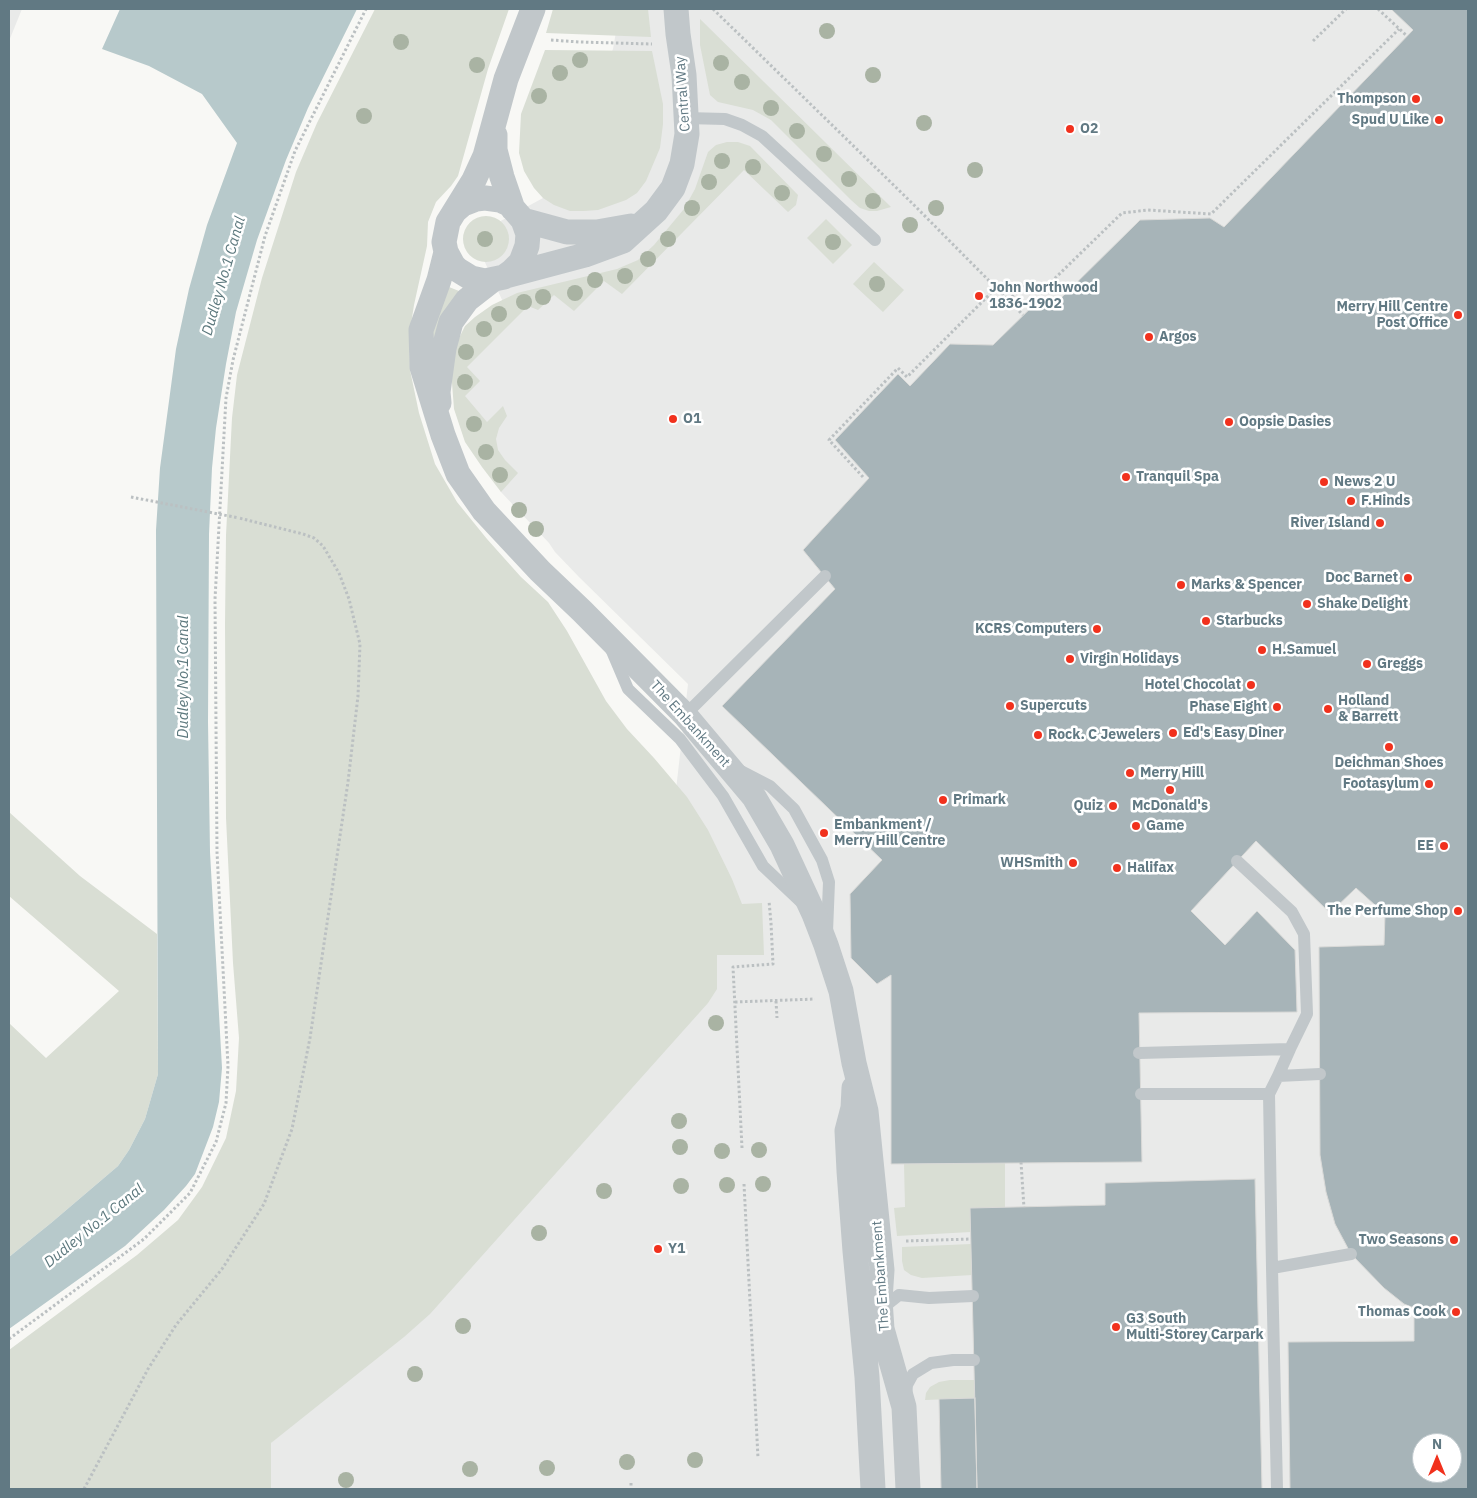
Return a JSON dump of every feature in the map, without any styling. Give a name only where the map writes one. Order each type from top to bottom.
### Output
[{"type":"street","name":"The Embankment","points":[[534,9],[506,79],[485,156],[474,180],[448,222],[444,242],[446,252],[439,280],[421,330],[422,367],[443,435],[458,474],[484,511],[540,571],[685,715],[727,764],[754,797],[782,845],[814,914],[841,992],[854,1063],[866,1111],[882,1270],[880,1300],[890,1302],[882,1329],[904,1407],[908,1489]]},
{"type":"street","name":"Central Way","points":[[499,278],[585,255],[624,241],[656,211],[673,188],[682,164],[687,134],[684,75],[676,9]]},
{"type":"street","name":"The Embankment","points":[[443,435],[438,392],[444,348],[452,322],[467,300],[511,272],[521,262],[527,246],[528,234],[502,177],[495,150],[495,117]]},
{"type":"street","points":[[456,210],[463,204],[476,198],[485,198],[500,200],[509,204],[518,215],[567,232],[597,232],[641,224]]},
{"type":"street","points":[[446,252],[453,265],[471,278],[485,281],[499,278]]},
{"type":"street","name":"The Embankment","points":[[854,1063],[853,1108],[847,1131],[854,1251],[867,1377],[873,1489]]},
{"type":"lane","points":[[686,118],[725,119],[742,125],[762,136],[875,240]]},
{"type":"lane","points":[[685,715],[825,576]]},
{"type":"lane","points":[[604,634],[628,689],[680,739],[724,796],[763,866],[814,914]]},
{"type":"lane","points":[[727,764],[770,786],[794,809],[822,860],[829,882],[826,945]]},
{"type":"lane","points":[[1237,861],[1292,912],[1304,934],[1307,1014],[1269,1094],[1277,1489]]},
{"type":"lane","points":[[1139,1053],[1290,1049]]},
{"type":"lane","points":[[1278,1076],[1320,1074]]},
{"type":"lane","points":[[1141,1094],[1269,1094]]},
{"type":"lane","points":[[1272,1268],[1351,1254]]},
{"type":"lane","points":[[867,1377],[871,1352],[870,1326],[890,1302],[973,1296]]},
{"type":"lane","points":[[904,1407],[908,1385],[913,1374],[931,1363],[974,1360]]},
{"type":"path","points":[[9,1339],[144,1239],[190,1193],[216,1142],[226,1103],[228,1066],[218,852],[214,599],[226,398],[233,360],[265,236],[292,160],[299,142],[366,9]]},
{"type":"path","points":[[713,9],[1023,316]]},
{"type":"path","points":[[1313,41],[1346,9]]},
{"type":"path","points":[[1378,9],[1407,36]]},
{"type":"path","points":[[1008,300],[1027,284],[1049,284],[1122,213],[1148,210],[1210,214],[1400,29]]},
{"type":"path","points":[[523,37],[579,42],[653,44]]},
{"type":"path","points":[[863,477],[829,440],[898,368],[907,377],[996,288]]},
{"type":"path","points":[[847,467],[850,463]]},
{"type":"path","points":[[84,1489],[148,1368],[176,1325],[222,1269],[264,1204],[292,1129],[311,1029],[348,782],[358,696],[360,644],[349,599],[339,573],[323,546],[314,538],[238,518],[131,497]]},
{"type":"path","points":[[742,1148],[733,967],[773,964],[772,923],[769,901]]},
{"type":"path","points":[[735,1002],[818,999]]},
{"type":"path","points":[[776,1001],[777,1018]]},
{"type":"path","points":[[1021,1162],[1024,1208]]},
{"type":"path","points":[[744,1184],[758,1458]]},
{"type":"path","points":[[904,1241],[971,1239]]},
{"type":"path","points":[[631,1483],[631,1489]]},
{"type":"shaded area","points":[[9,9],[22,9],[9,41]]},
{"type":"shaded area","points":[[375,9],[509,9],[488,69],[458,176],[436,202],[428,222],[427,246],[409,337],[410,370],[419,413],[435,464],[457,502],[521,577],[548,602],[567,631],[606,701],[627,729],[687,797],[708,830],[742,904],[762,903],[764,955],[717,955],[717,989],[708,1003],[430,1314],[271,1443],[271,1489],[9,1489],[9,1350],[137,1255],[178,1220],[202,1187],[226,1138],[236,1091],[239,1038],[233,963],[226,818],[225,624],[226,535],[232,418],[237,375],[262,278],[296,172],[317,123]]},
{"type":"shaded area","points":[[553,9],[648,9],[651,37],[546,33]]},
{"type":"shaded area","points":[[620,9],[1468,9],[1468,1489],[271,1489],[271,1443],[661,922],[688,684],[579,577],[501,492],[460,418],[463,337],[503,302],[473,236],[543,198],[570,180],[589,104],[613,49]]},
{"type":"shaded area","points":[[700,19],[891,207],[877,211],[860,208],[771,120],[753,110],[718,102],[710,95],[700,45]]},
{"type":"shaded area","points":[[545,50],[652,51],[663,104],[660,148],[646,181],[637,193],[626,200],[598,210],[570,211],[554,205],[543,198],[534,188],[524,171],[519,153],[521,114]]},
{"type":"shaded area","points":[[738,142],[750,146],[798,195],[796,205],[788,212],[744,170],[622,294],[604,281],[574,311],[554,295],[538,310],[528,306],[467,367],[480,381],[465,396],[487,422],[503,406],[507,416],[499,428],[496,439],[498,450],[518,473],[501,492],[465,442],[454,409],[452,362],[455,346],[465,326],[492,305],[517,293],[617,269],[638,260],[654,245],[684,209],[695,189],[708,152],[716,145]]},
{"type":"shaded area","points":[[481,216],[491,216],[503,222],[508,230],[508,248],[503,256],[495,261],[481,262],[473,259],[466,252],[463,244],[463,234],[466,226],[473,219]]},
{"type":"shaded area","points":[[826,219],[852,245],[833,264],[807,238]]},
{"type":"shaded area","points":[[874,262],[904,290],[883,312],[853,284]]},
{"type":"shaded area","points":[[449,287],[459,291],[433,346],[430,324]]},
{"type":"shaded area","points":[[9,812],[80,876],[157,934],[158,1074],[145,1119],[129,1150],[118,1166],[9,1257],[9,1023],[46,1058],[119,991],[9,896]]},
{"type":"shaded area","points":[[1005,1163],[1005,1208],[971,1232],[897,1236],[894,1208],[905,1207],[904,1164]]},
{"type":"shaded area","points":[[971,1244],[972,1275],[922,1278],[911,1275],[904,1270],[902,1247]]},
{"type":"shaded area","points":[[974,1380],[975,1398],[925,1400],[926,1393],[930,1387],[939,1382]]},
{"type":"water","name":"Dudley No.1 Canal","points":[[120,9],[357,9],[308,108],[286,160],[257,240],[236,312],[216,428],[209,534],[208,722],[210,852],[222,1068],[219,1102],[213,1127],[195,1174],[164,1210],[125,1246],[9,1329],[9,1257],[118,1166],[129,1150],[145,1119],[158,1074],[156,530],[160,468],[176,349],[189,289],[207,225],[237,143],[202,94],[149,66],[102,49]]},
{"type":"building","name":"Merry Hill","points":[[1391,9],[1468,9],[1468,1489],[1290,1489],[1288,1342],[1414,1341],[1414,1308],[1404,1304],[1384,1288],[1351,1254],[1335,1224],[1326,1192],[1320,1155],[1319,947],[1384,945],[1385,914],[1356,888],[1330,913],[1256,841],[1191,911],[1225,945],[1257,911],[1295,950],[1297,1012],[1139,1013],[1142,1162],[891,1164],[891,975],[877,984],[851,958],[850,894],[882,860],[722,706],[835,589],[803,550],[869,478],[835,440],[898,374],[910,386],[950,344],[993,345],[1041,298],[1049,301],[1060,299],[1140,220],[1210,218],[1224,227],[1413,30]]},
{"type":"building","name":"G3 South Multi-Storey Carpark","points":[[1255,1179],[1262,1489],[977,1489],[970,1208],[1105,1205],[1105,1183]]},
{"type":"building","points":[[975,1398],[977,1489],[941,1489],[939,1399]]},
{"type":"place","name":"Thompson","points":[[1416,99]]},
{"type":"place","name":"Spud U Like","points":[[1439,120]]},
{"type":"place","name":"O2","points":[[1070,129]]},
{"type":"place","name":"John Northwood 1836-1902","points":[[979,296]]},
{"type":"place","name":"Merry Hill Centre Post Office","points":[[1458,315]]},
{"type":"place","name":"Argos","points":[[1149,337]]},
{"type":"place","name":"O1","points":[[673,419]]},
{"type":"place","name":"Oopsie Dasies","points":[[1229,422]]},
{"type":"place","name":"Tranquil Spa","points":[[1126,477]]},
{"type":"place","name":"News 2 U","points":[[1324,482]]},
{"type":"place","name":"F.Hinds","points":[[1351,501]]},
{"type":"place","name":"River Island","points":[[1380,523]]},
{"type":"place","name":"Doc Barnet","points":[[1408,578]]},
{"type":"place","name":"Marks & Spencer","points":[[1181,585]]},
{"type":"place","name":"Shake Delight","points":[[1307,604]]},
{"type":"place","name":"Starbucks","points":[[1206,621]]},
{"type":"place","name":"KCRS Computers","points":[[1097,629]]},
{"type":"place","name":"H.Samuel","points":[[1262,650]]},
{"type":"place","name":"Virgin Holidays","points":[[1070,659]]},
{"type":"place","name":"Greggs","points":[[1367,664]]},
{"type":"place","name":"Hotel Chocolat","points":[[1251,685]]},
{"type":"place","name":"Supercuts","points":[[1010,706]]},
{"type":"place","name":"Phase Eight","points":[[1277,707]]},
{"type":"place","name":"Holland & Barrett","points":[[1328,709]]},
{"type":"place","name":"Ed's Easy Diner","points":[[1173,733]]},
{"type":"place","name":"Rock. C Jewelers","points":[[1038,735]]},
{"type":"place","name":"Deichman Shoes","points":[[1389,747]]},
{"type":"place","name":"Merry Hill","points":[[1130,773]]},
{"type":"place","name":"Footasylum","points":[[1429,784]]},
{"type":"place","name":"McDonald's","points":[[1170,790]]},
{"type":"place","name":"Primark","points":[[943,800]]},
{"type":"place","name":"Quiz","points":[[1113,806]]},
{"type":"place","name":"Game","points":[[1136,826]]},
{"type":"place","name":"Embankment / Merry Hill Centre","points":[[824,833]]},
{"type":"place","name":"EE","points":[[1444,846]]},
{"type":"place","name":"WHSmith","points":[[1073,863]]},
{"type":"place","name":"Halifax","points":[[1117,868]]},
{"type":"place","name":"The Perfume Shop","points":[[1458,911]]},
{"type":"place","name":"Two Seasons","points":[[1454,1240]]},
{"type":"place","name":"Y1","points":[[658,1249]]},
{"type":"place","name":"Thomas Cook","points":[[1456,1312]]},
{"type":"place","name":"G3 South Multi-Storey Carpark","points":[[1116,1327]]}]
